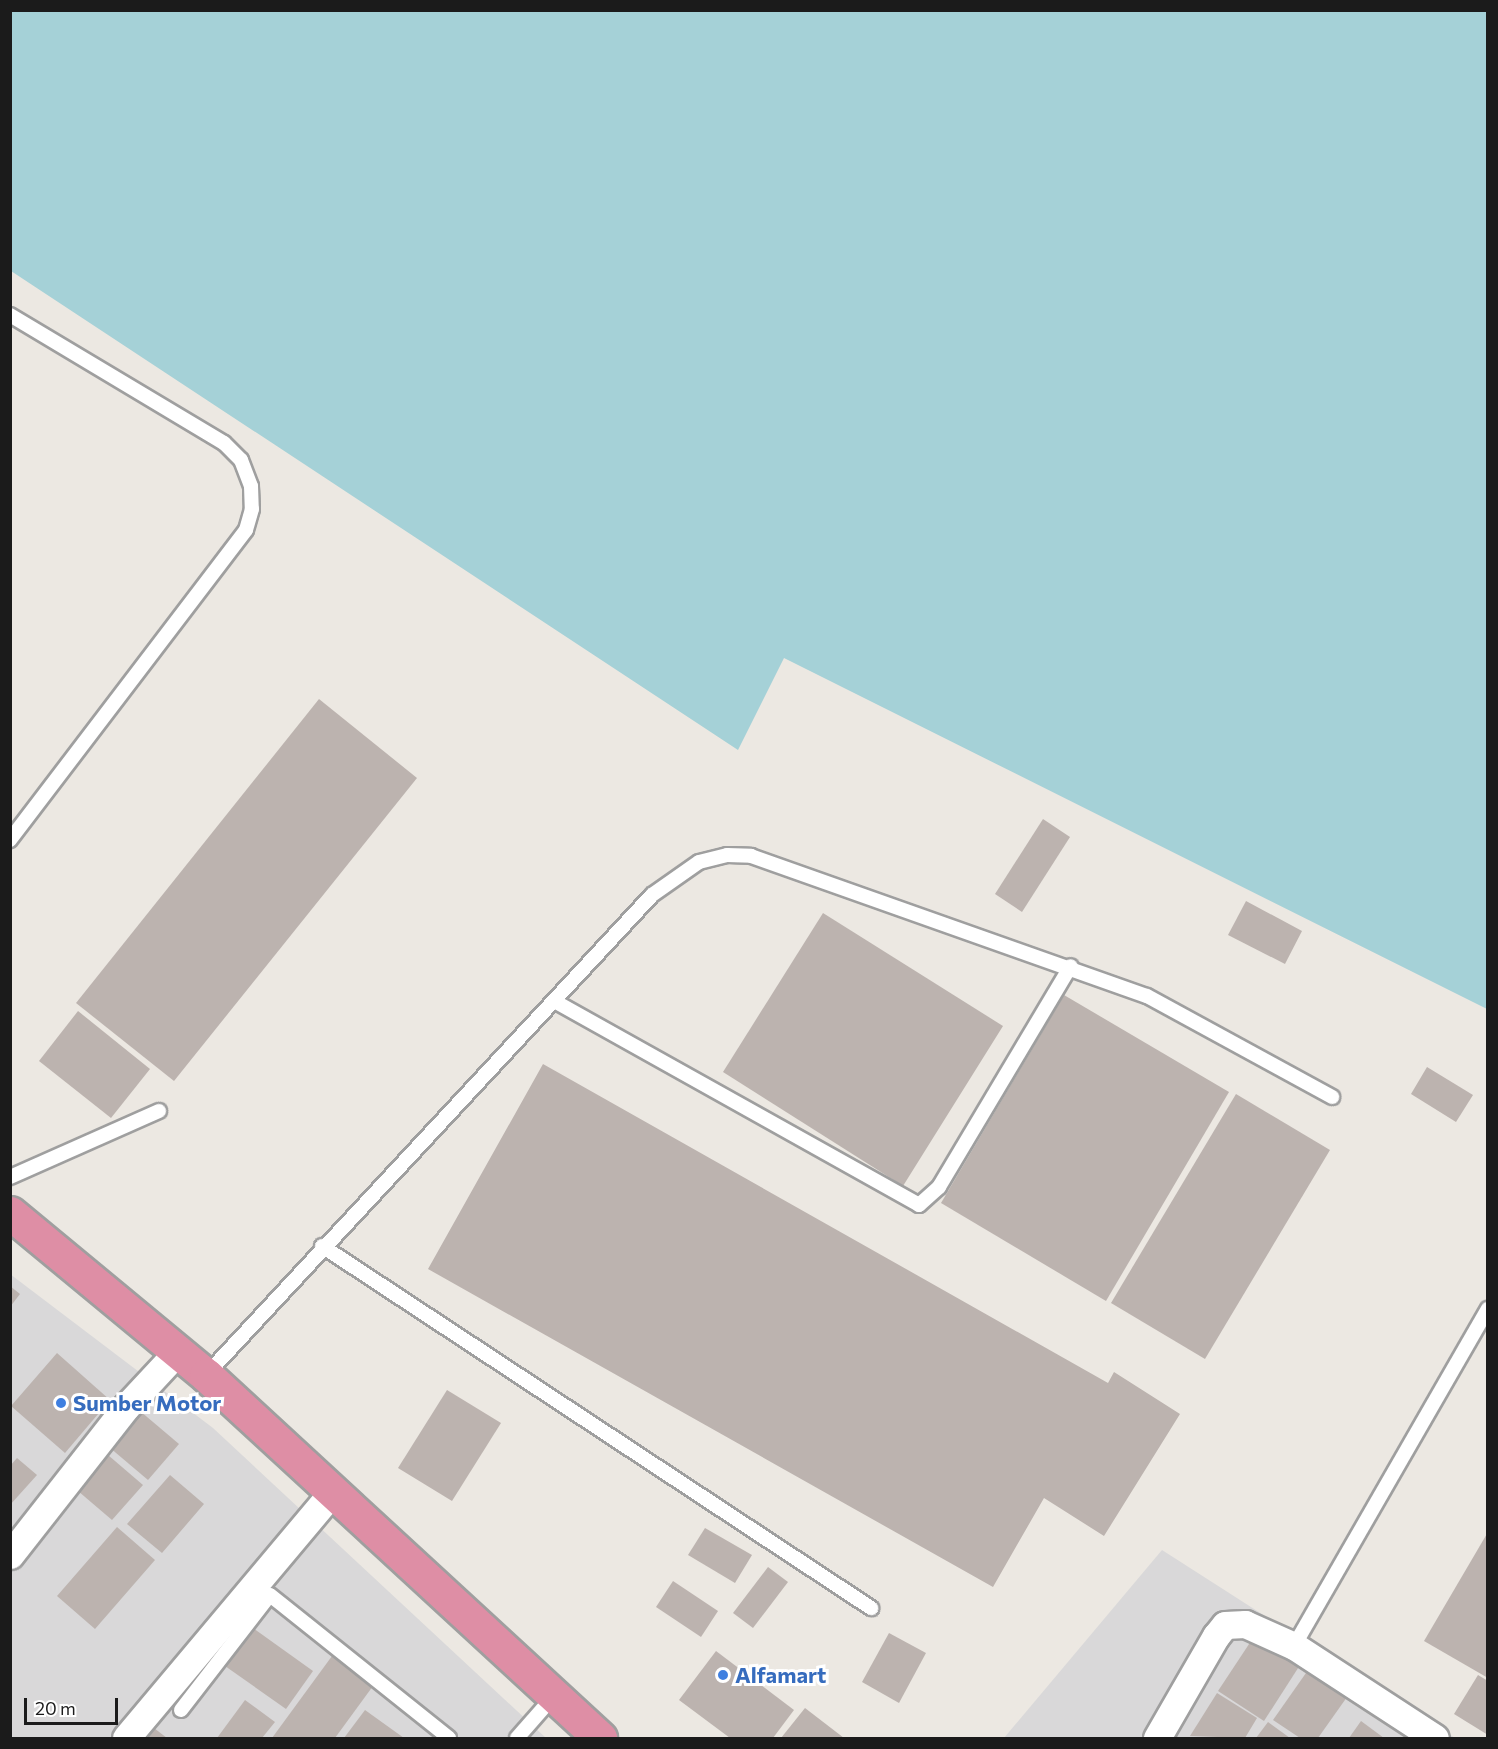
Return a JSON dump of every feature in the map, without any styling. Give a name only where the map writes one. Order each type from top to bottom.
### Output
[{"type":"highway","points":[[10,1213],[206,1375],[331,1494],[600,1738]]},
{"type":"street","points":[[10,1555],[126,1407],[178,1351]]},
{"type":"street","points":[[126,1738],[331,1494]]},
{"type":"street","points":[[1160,1737],[1226,1625],[1245,1624],[1294,1647],[1435,1738]]},
{"type":"lane","points":[[10,315],[224,443],[241,460],[251,486],[252,509],[246,530],[10,840]]},
{"type":"lane","points":[[206,1375],[322,1246],[556,1002],[652,895],[699,861],[727,855],[751,856],[1071,966],[1190,1017],[1332,1097]]},
{"type":"lane","points":[[556,1002],[919,1205],[939,1187],[1071,966]]},
{"type":"lane","points":[[10,1177],[159,1111]]},
{"type":"lane","points":[[322,1246],[871,1608]]},
{"type":"lane","points":[[1294,1647],[1488,1309]]},
{"type":"lane","points":[[181,1710],[270,1595],[449,1738]]},
{"type":"lane","points":[[517,1738],[554,1696]]},
{"type":"shaded area","points":[[10,1274],[213,1428],[546,1738],[11,1738]]},
{"type":"shaded area","points":[[1162,1550],[1455,1738],[1004,1738]]},
{"type":"water","points":[[10,11],[1487,11],[1487,1009],[784,658],[738,750],[11,271]]},
{"type":"building","points":[[319,699],[417,778],[174,1081],[76,1003]]},
{"type":"building","points":[[1043,819],[1070,837],[1022,912],[995,894]]},
{"type":"building","points":[[1246,901],[1302,931],[1285,964],[1228,935]]},
{"type":"building","points":[[823,913],[1003,1026],[903,1186],[723,1072]]},
{"type":"building","points":[[1064,995],[1229,1092],[1106,1301],[941,1203]]},
{"type":"building","points":[[78,1011],[150,1069],[111,1118],[39,1061]]},
{"type":"building","points":[[543,1064],[1108,1383],[1114,1372],[1180,1414],[1104,1536],[1044,1498],[993,1587],[428,1269]]},
{"type":"building","points":[[1427,1067],[1473,1095],[1456,1122],[1411,1094]]},
{"type":"building","points":[[1236,1094],[1330,1150],[1205,1359],[1111,1303]]},
{"type":"building","points":[[10,1286],[20,1294],[10,1307]]},
{"type":"building","name":"Sumber Motor","points":[[57,1353],[110,1400],[65,1453],[11,1406]]},
{"type":"building","points":[[447,1390],[501,1423],[452,1501],[398,1468]]},
{"type":"building","points":[[140,1411],[179,1444],[148,1480],[109,1447]]},
{"type":"building","points":[[108,1455],[143,1485],[112,1520],[78,1491]]},
{"type":"building","points":[[17,1458],[37,1475],[10,1505],[10,1466]]},
{"type":"building","points":[[170,1475],[204,1504],[162,1553],[127,1524]]},
{"type":"building","points":[[117,1527],[155,1560],[95,1629],[57,1596]]},
{"type":"building","points":[[705,1528],[752,1555],[735,1583],[688,1555]]},
{"type":"building","points":[[1488,1532],[1488,1678],[1424,1641]]},
{"type":"building","points":[[768,1567],[788,1582],[753,1628],[733,1613]]},
{"type":"building","points":[[673,1581],[718,1611],[701,1637],[656,1607]]},
{"type":"building","points":[[253,1628],[313,1671],[286,1709],[225,1666]]},
{"type":"building","points":[[889,1633],[926,1653],[899,1703],[862,1682]]},
{"type":"building","points":[[1255,1635],[1300,1665],[1264,1721],[1218,1691]]},
{"type":"building","name":"Alfamart","points":[[716,1651],[794,1710],[773,1738],[730,1738],[679,1700]]},
{"type":"building","points":[[332,1656],[373,1686],[335,1738],[272,1738]]},
{"type":"building","points":[[1313,1663],[1352,1690],[1318,1738],[1300,1738],[1273,1720]]},
{"type":"building","points":[[1478,1675],[1488,1681],[1488,1735],[1454,1714]]},
{"type":"building","points":[[1217,1693],[1257,1718],[1245,1738],[1190,1736]]},
{"type":"building","points":[[245,1700],[275,1722],[262,1738],[217,1738]]},
{"type":"building","points":[[805,1708],[844,1738],[781,1738]]},
{"type":"building","points":[[365,1710],[404,1738],[344,1738]]},
{"type":"building","points":[[1361,1721],[1384,1738],[1349,1738]]},
{"type":"building","points":[[1268,1722],[1290,1738],[1256,1738]]},
{"type":"building","points":[[150,1725],[167,1738],[139,1738]]},
{"type":"place","name":"Sumber Motor","points":[[61,1403]]},
{"type":"place","name":"Alfamart","points":[[723,1675]]}]
